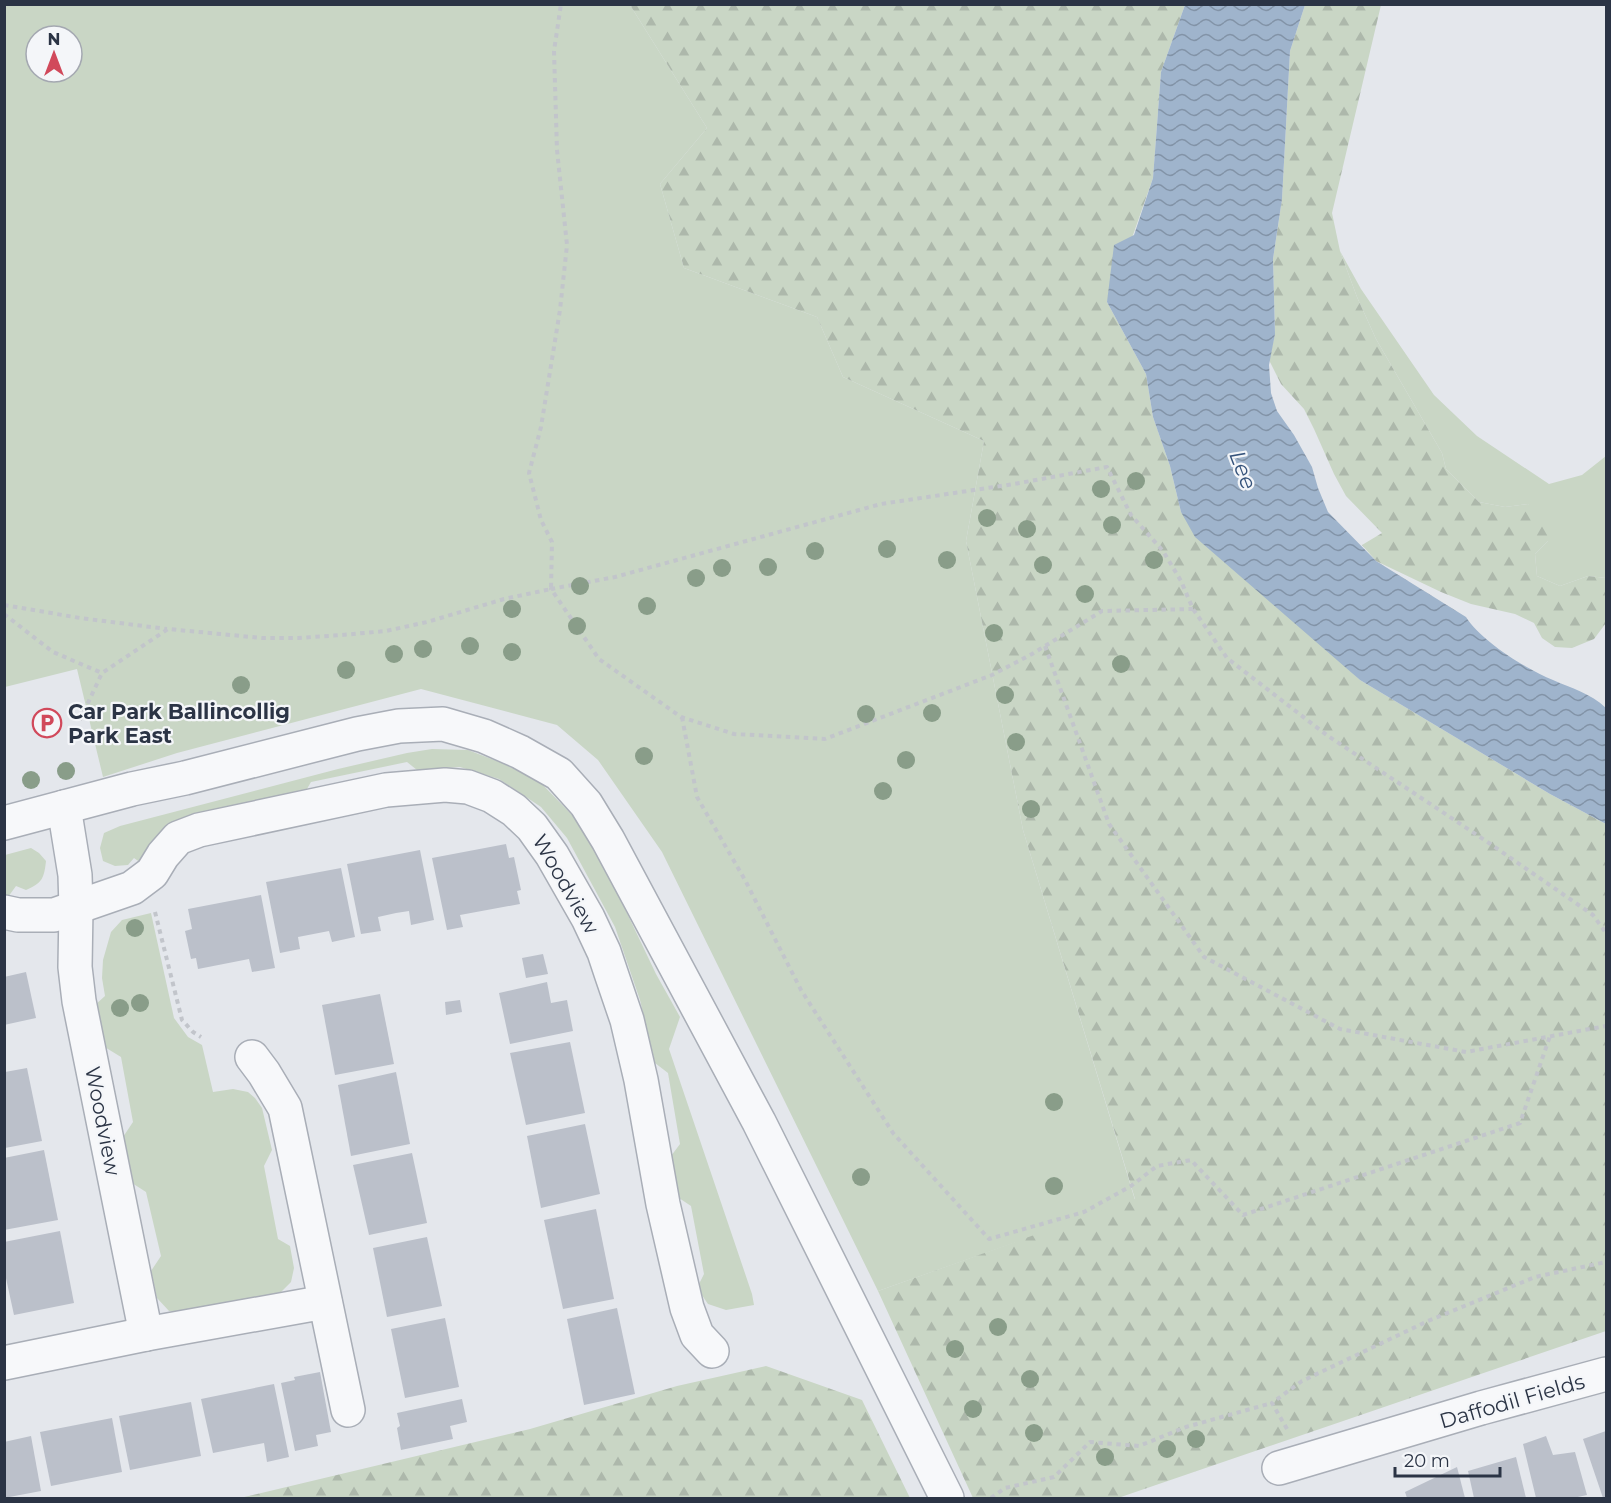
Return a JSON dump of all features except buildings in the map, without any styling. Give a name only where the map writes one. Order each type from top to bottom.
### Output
[{"type":"street","points":[[4,823],[132,789],[185,778],[357,734],[399,726],[443,724],[484,736],[520,752],[559,774],[586,804],[608,840],[754,1111],[947,1498]]},
{"type":"street","name":"Woodview","points":[[76,908],[132,888],[152,873],[162,855],[178,838],[199,830],[386,790],[445,785],[468,787],[492,796],[514,810],[532,827],[552,855],[588,918],[604,952],[627,1020],[641,1080],[663,1204],[687,1308],[697,1335],[712,1351]]},
{"type":"street","name":"Woodview","points":[[64,807],[75,875],[75,967],[79,1001],[146,1334]]},
{"type":"street","points":[[4,912],[18,915],[54,915],[76,908]]},
{"type":"street","points":[[252,1057],[285,1108],[348,1410]]},
{"type":"street","points":[[4,1363],[146,1334],[325,1302]]},
{"type":"street","name":"Daffodil Fields","points":[[1292,1464],[1470,1411],[1606,1374]]},
{"type":"path","points":[[561,4],[554,51],[557,150],[567,245],[560,310],[541,427],[529,472],[541,520],[552,542],[551,589],[599,659],[681,717],[734,735],[825,739],[992,675],[1102,611],[1193,609]]},
{"type":"path","points":[[4,605],[80,618],[262,638],[298,638],[386,631],[428,622],[504,599],[615,576],[880,504],[1014,484],[1107,467],[1131,515],[1162,551],[1181,581],[1193,609],[1227,658],[1318,729],[1593,915],[1606,933]]},
{"type":"path","points":[[4,614],[53,652],[102,673]]},
{"type":"path","points":[[80,720],[102,673],[168,629]]},
{"type":"path","points":[[1045,646],[1109,824],[1204,957],[1340,1029],[1466,1052],[1606,1026]]},
{"type":"path","points":[[681,717],[697,797],[745,880],[801,990],[893,1133],[989,1239],[1084,1212],[1131,1186],[1157,1166],[1191,1160],[1243,1215],[1520,1123],[1550,1036]]},
{"type":"path","points":[[154,905],[182,1020],[201,1037]]},
{"type":"path","points":[[992,1498],[1005,1488],[1054,1477],[1089,1442],[1138,1446],[1186,1427],[1272,1403],[1302,1381],[1428,1321],[1535,1277],[1606,1262]]},
{"type":"path","points":[[1272,1403],[1292,1464]]},
{"type":"green space","points":[[5,5],[630,5],[707,128],[660,184],[684,268],[817,317],[843,377],[984,441],[966,541],[1023,830],[1135,1200],[878,1291],[662,852],[598,760],[557,725],[421,689],[177,753],[103,777],[77,669],[5,687]]},
{"type":"green space","points":[[630,5],[1185,5],[1161,72],[1153,178],[1107,302],[1146,374],[1153,417],[1170,466],[1181,512],[1360,680],[1550,794],[1606,824],[1606,1331],[1118,1498],[973,1498],[878,1291],[1135,1199],[1023,830],[966,541],[984,441],[843,377],[817,317],[684,268],[660,184],[707,128]]},
{"type":"green space","points":[[1305,5],[1381,5],[1332,213],[1340,251],[1376,339],[1442,453],[1446,469],[1479,502],[1505,507],[1528,504],[1550,524],[1548,541],[1535,554],[1537,576],[1560,586],[1588,576],[1606,578],[1606,623],[1594,639],[1572,648],[1555,647],[1542,638],[1534,623],[1515,614],[1471,604],[1376,561],[1362,545],[1382,533],[1346,496],[1304,409],[1281,384],[1269,360],[1275,334],[1273,259],[1282,199],[1290,51]]},
{"type":"green space","points":[[1340,251],[1361,289],[1434,395],[1477,436],[1549,484],[1582,475],[1606,456],[1606,578],[1588,576],[1560,586],[1537,576],[1535,554],[1548,541],[1528,504],[1505,507],[1479,502],[1446,469],[1442,453],[1376,339]]},
{"type":"green space","points":[[432,749],[468,750],[502,763],[540,782],[577,820],[616,890],[656,974],[680,1017],[669,1049],[754,1305],[726,1310],[708,1304],[697,1288],[704,1274],[691,1206],[679,1198],[671,1156],[680,1144],[668,1073],[655,1063],[640,1000],[615,927],[567,838],[541,807],[499,779],[460,767],[417,770],[407,762],[311,782],[304,794],[178,821],[153,841],[141,863],[134,858],[128,865],[115,866],[103,861],[100,848],[104,833],[120,826],[338,769]]},
{"type":"green space","points":[[31,848],[46,861],[43,876],[36,885],[26,890],[16,886],[8,897],[5,894],[5,855]]},
{"type":"green space","points":[[151,913],[174,1018],[188,1037],[202,1045],[213,1092],[233,1089],[248,1092],[262,1108],[272,1150],[264,1166],[278,1239],[290,1246],[294,1268],[291,1282],[279,1294],[179,1312],[169,1311],[157,1298],[151,1271],[161,1256],[146,1192],[132,1183],[123,1137],[133,1122],[121,1057],[103,1046],[95,1005],[105,996],[102,978],[103,960],[111,932],[122,920]]},
{"type":"green space","points":[[766,1366],[862,1400],[910,1498],[240,1498],[530,1429],[677,1386]]},
{"type":"water","name":"Lee","points":[[1185,5],[1305,5],[1290,51],[1282,199],[1273,259],[1275,334],[1269,365],[1271,393],[1277,411],[1312,467],[1328,512],[1376,561],[1466,617],[1493,645],[1518,662],[1587,695],[1606,708],[1606,824],[1550,794],[1360,680],[1195,537],[1181,512],[1170,466],[1153,417],[1146,374],[1107,302],[1114,245],[1134,235],[1153,178],[1161,72]]},
{"type":"place","name":"Car Park Ballincollig Park East","points":[[47,723]]}]
